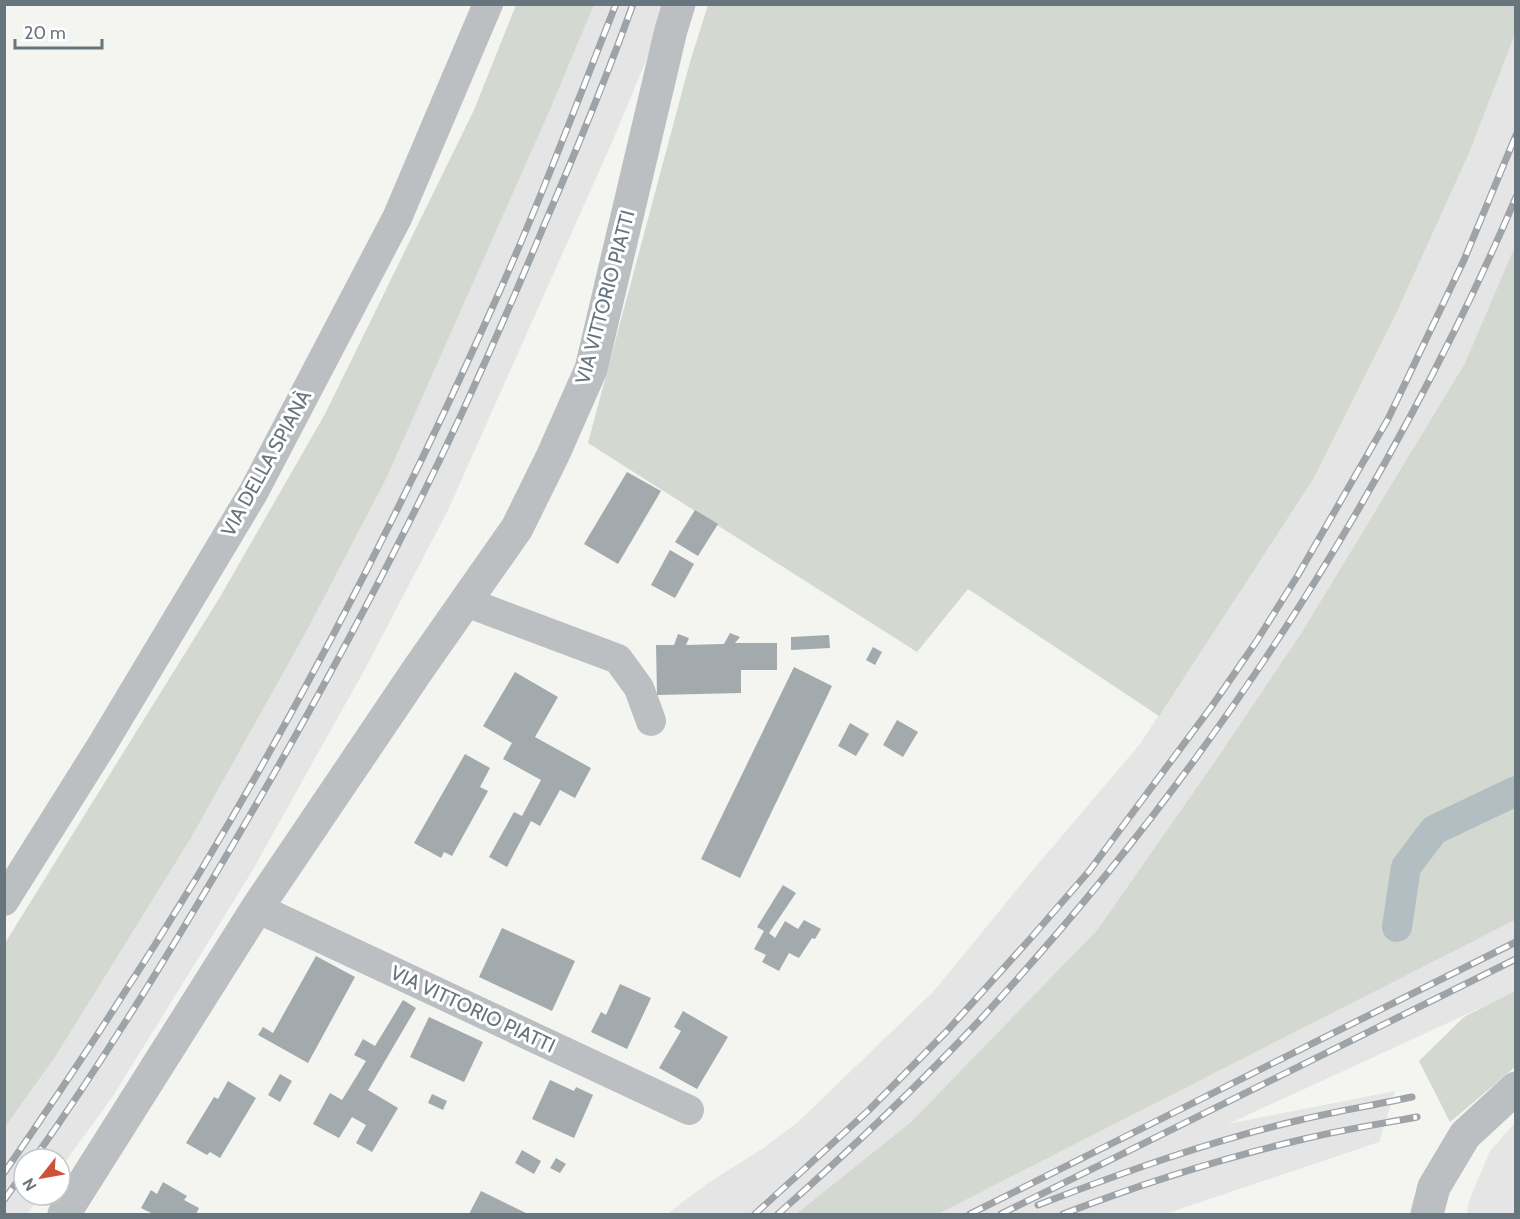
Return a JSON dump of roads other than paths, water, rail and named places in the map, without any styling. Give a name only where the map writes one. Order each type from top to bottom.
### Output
[{"type":"street","name":"VIA DELLA SPIANÀ","points":[[4,901],[253,493],[397,218],[488,4]]},
{"type":"street","name":"VIA VITTORIO PIATTI","points":[[64,1215],[257,908],[412,677],[517,528],[553,455],[591,369],[679,4]]},
{"type":"street","points":[[466,602],[618,659],[639,688],[651,721]]},
{"type":"street","name":"VIA VITTORIO PIATTI","points":[[257,908],[689,1110]]},
{"type":"street","points":[[1427,1215],[1434,1187],[1465,1135],[1515,1088]]},
{"type":"waterway","points":[[1397,927],[1406,867],[1434,830],[1516,791]]},
{"type":"railway","points":[[4,1173],[104,1024],[200,872],[280,734],[355,594],[426,451],[510,269],[616,4]]},
{"type":"railway","points":[[42,1147],[120,1031],[201,899],[308,713],[387,565],[461,415],[504,320],[568,169],[633,4]]},
{"type":"railway","points":[[755,1214],[869,1110],[946,1032],[1030,939],[1090,870],[1212,706],[1298,575],[1388,419],[1464,260],[1516,135]]},
{"type":"railway","points":[[778,1214],[881,1119],[980,1020],[1102,879],[1215,731],[1268,655],[1366,496],[1453,334],[1516,197]]},
{"type":"railway","points":[[970,1214],[1516,942]]},
{"type":"railway","points":[[1001,1214],[1516,959]]},
{"type":"railway","points":[[1038,1205],[1200,1147],[1266,1128],[1412,1097]]},
{"type":"railway","points":[[1063,1214],[1212,1163],[1318,1136],[1417,1117]]},
{"type":"railway","points":[[4,1200],[12,1189]]}]
